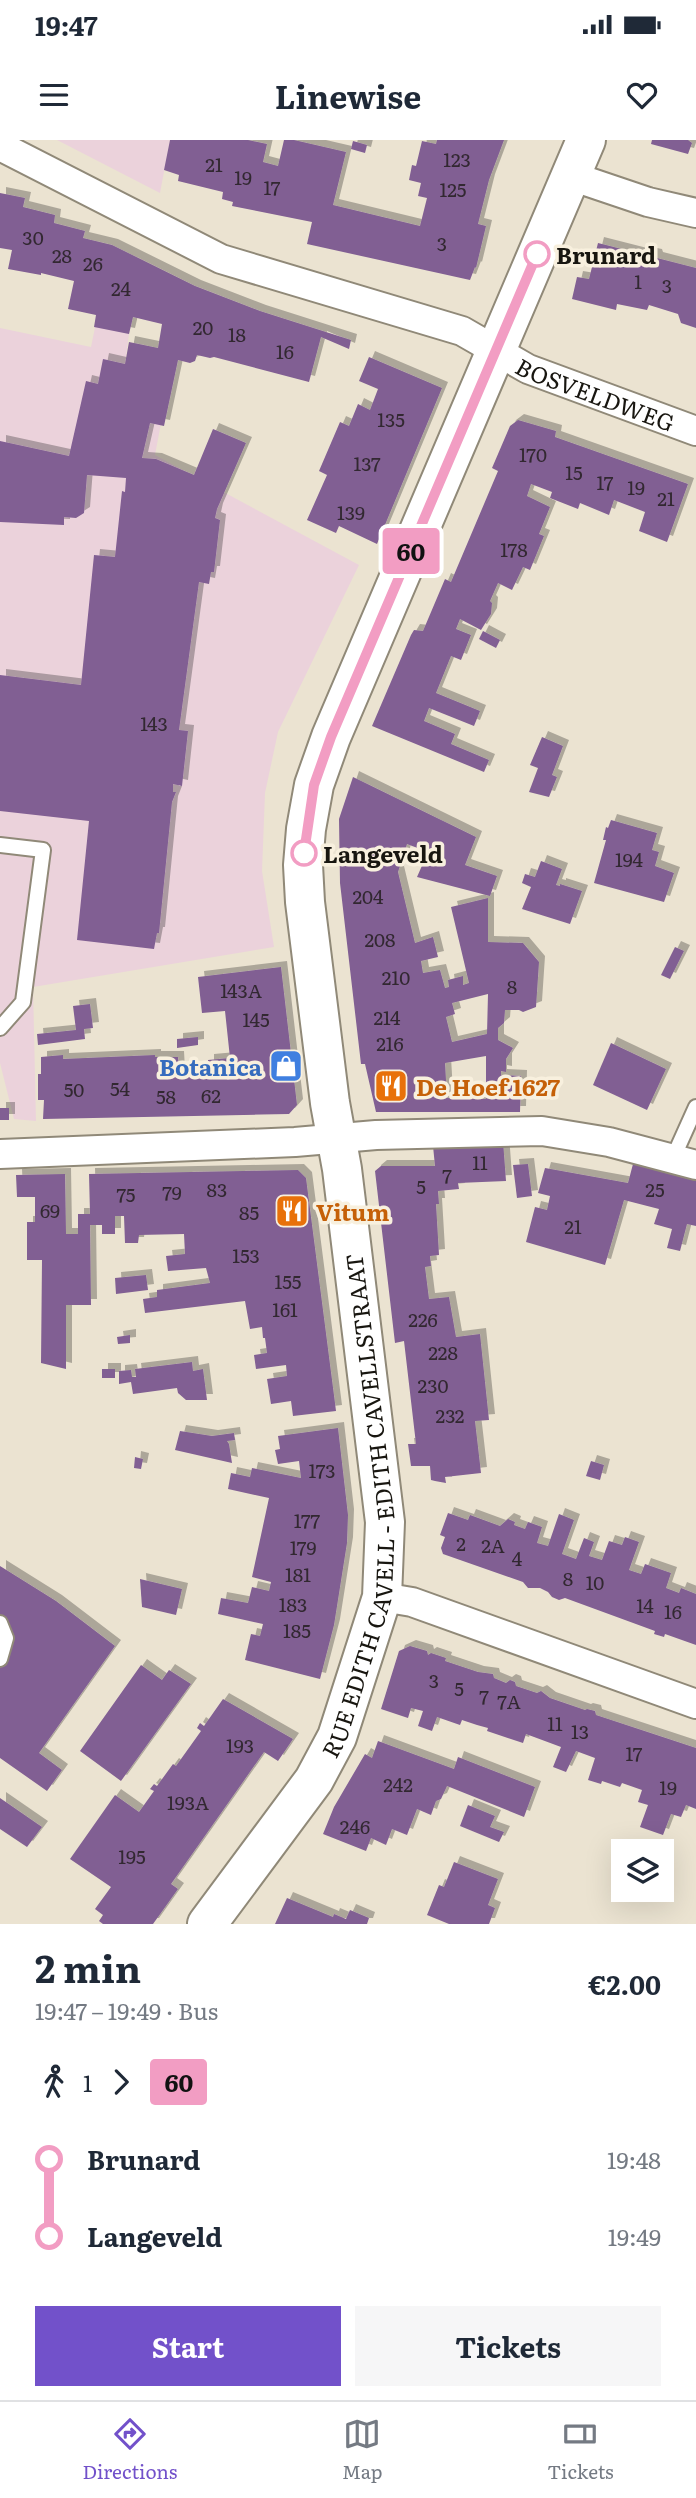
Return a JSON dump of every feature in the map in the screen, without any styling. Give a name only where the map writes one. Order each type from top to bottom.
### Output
[{"type":"street","name":"RUE EDITH CAVELL - EDITH CAVELLSTRAAT","points":[[207,1924],[314,1780],[337,1737],[382,1597],[385,1522],[305,902],[304,853],[314,785],[331,737],[586,140]]},
{"type":"street","name":"BOSVELDWEG","points":[[0,146],[221,259],[462,331],[528,369],[696,431]]},
{"type":"street","points":[[571,176],[648,202],[696,213]]},
{"type":"street","points":[[0,1154],[376,1135],[542,1131],[609,1142],[685,1162]]},
{"type":"street","points":[[382,1597],[412,1602],[696,1704]]},
{"type":"lane","points":[[0,845],[43,850],[23,1002],[0,1028]]},
{"type":"lane","points":[[685,1162],[696,1107]]},
{"type":"lane","points":[[0,1623],[6,1638],[0,1659]]},
{"type":"shaded area","points":[[57,140],[170,140],[160,193]]},
{"type":"shaded area","points":[[112,245],[145,262],[129,334],[122,388],[165,402],[155,455],[359,565],[278,732],[265,793],[262,871],[274,947],[33,987],[36,1121],[14,1119],[0,1063],[0,328],[91,347]]},
{"type":"building","points":[[170,140],[248,140],[267,144],[263,162],[278,166],[284,140],[346,152],[333,205],[420,226],[427,198],[418,196],[421,183],[409,180],[412,165],[416,166],[422,141],[436,144],[437,140],[504,140],[489,180],[478,224],[486,226],[476,268],[470,280],[307,244],[312,222],[232,206],[233,202],[222,199],[223,192],[178,181],[179,175],[164,170]]},
{"type":"building","points":[[652,140],[688,140],[692,143],[688,154],[651,144]]},
{"type":"building","points":[[353,141],[367,145],[365,153],[351,149]]},
{"type":"building","points":[[0,193],[25,198],[23,207],[55,215],[54,223],[85,231],[83,238],[112,245],[195,286],[260,311],[351,340],[349,349],[321,337],[309,382],[214,357],[197,355],[195,361],[190,363],[178,360],[164,426],[150,423],[142,458],[156,459],[194,475],[213,429],[246,443],[217,509],[215,518],[220,520],[214,572],[211,572],[209,584],[199,582],[179,730],[188,731],[182,786],[173,784],[173,792],[176,792],[172,802],[159,933],[154,949],[77,940],[89,821],[0,811],[0,675],[81,685],[94,555],[115,557],[122,491],[125,492],[126,478],[87,475],[84,513],[76,518],[64,517],[64,525],[0,522],[0,441],[69,456],[86,381],[98,384],[103,359],[125,364],[129,342],[158,348],[162,324],[133,317],[129,334],[94,327],[96,315],[68,309],[74,281],[8,269],[12,250],[0,248]]},
{"type":"building","points":[[598,243],[649,256],[656,255],[657,258],[696,268],[696,328],[681,323],[678,314],[649,305],[647,310],[617,304],[616,310],[572,299],[577,277],[589,279]]},
{"type":"building","points":[[369,357],[442,388],[377,544],[339,526],[336,533],[307,520],[327,475],[319,471],[340,422],[349,426],[358,404],[370,410],[378,389],[359,381]]},
{"type":"building","points":[[518,420],[556,431],[555,437],[688,484],[667,542],[639,531],[645,512],[614,500],[609,515],[580,503],[578,509],[550,498],[552,492],[531,484],[527,496],[550,507],[539,534],[544,536],[530,570],[523,567],[512,590],[498,583],[490,601],[491,614],[481,630],[460,619],[456,629],[471,635],[461,660],[451,656],[436,693],[480,711],[474,726],[429,708],[424,721],[455,734],[451,744],[489,760],[484,772],[372,726],[411,635],[414,630],[423,631],[445,579],[451,582],[498,471],[492,468],[510,426]]},
{"type":"building","points":[[483,631],[500,640],[496,648],[479,639]]},
{"type":"building","points":[[542,737],[563,746],[552,775],[557,777],[549,797],[529,792],[538,768],[530,765]]},
{"type":"building","points":[[353,777],[476,837],[465,865],[497,876],[490,896],[417,877],[428,852],[407,844],[398,872],[415,943],[433,937],[438,957],[421,961],[423,973],[440,970],[445,988],[449,987],[448,980],[463,976],[463,985],[469,983],[451,907],[488,898],[488,942],[523,943],[539,962],[536,1007],[523,1012],[505,1010],[504,1023],[498,1028],[498,1040],[513,1048],[506,1059],[506,1072],[501,1071],[501,1075],[521,1076],[520,1112],[376,1112],[365,1064],[361,1064],[340,883],[339,819]],"holes":[[[488,994],[487,1034],[452,1042],[446,1017],[455,1014],[452,1003]],[[486,1056],[486,1099],[447,1098],[445,1063]]]},
{"type":"building","points":[[611,820],[657,833],[652,850],[659,852],[655,866],[674,873],[664,902],[594,883],[606,840],[603,840],[606,827],[608,828]]},
{"type":"building","points":[[541,861],[562,869],[556,885],[582,891],[570,924],[522,909],[531,887],[522,883],[525,874],[535,877]]},
{"type":"building","points":[[675,947],[684,951],[670,979],[661,975]]},
{"type":"building","points":[[281,967],[297,1105],[289,1114],[43,1119],[44,1100],[38,1100],[41,1057],[178,1057],[179,1075],[208,1074],[208,1060],[230,1058],[225,1011],[202,1013],[198,977]]},
{"type":"building","points":[[90,1004],[93,1028],[84,1029],[85,1039],[38,1045],[37,1034],[76,1030],[73,1006]]},
{"type":"building","points":[[198,1037],[198,1045],[177,1048],[177,1039]]},
{"type":"building","points":[[611,1043],[666,1069],[647,1110],[593,1085]]},
{"type":"building","points":[[0,1108],[9,1108],[9,1120],[0,1120]]},
{"type":"building","points":[[503,1141],[506,1181],[458,1183],[459,1189],[438,1191],[439,1204],[436,1204],[439,1255],[430,1256],[431,1266],[425,1267],[429,1299],[449,1297],[456,1337],[480,1334],[489,1420],[475,1421],[481,1473],[445,1477],[446,1483],[435,1481],[431,1480],[430,1466],[411,1466],[408,1444],[416,1444],[404,1341],[395,1343],[375,1171],[381,1166],[435,1166],[433,1146]]},
{"type":"building","points":[[528,1164],[532,1196],[517,1198],[513,1165]]},
{"type":"building","points":[[633,1164],[696,1181],[696,1226],[687,1224],[680,1251],[667,1248],[672,1229],[654,1224],[659,1209],[624,1200],[605,1265],[526,1242],[535,1207],[547,1210],[550,1196],[538,1193],[545,1168],[628,1183]]},
{"type":"building","points":[[298,1170],[306,1178],[336,1411],[293,1416],[291,1401],[271,1404],[267,1379],[287,1376],[286,1365],[256,1369],[254,1355],[267,1353],[265,1338],[262,1327],[250,1329],[245,1301],[145,1313],[143,1299],[157,1297],[157,1290],[210,1283],[206,1268],[168,1271],[166,1256],[185,1254],[184,1234],[139,1235],[138,1243],[125,1243],[124,1216],[115,1216],[115,1234],[102,1234],[102,1225],[90,1225],[91,1305],[66,1305],[66,1369],[41,1363],[42,1260],[27,1260],[27,1222],[35,1222],[35,1197],[17,1197],[16,1175],[65,1174],[66,1234],[78,1234],[78,1214],[90,1214],[89,1174]]},
{"type":"building","points":[[146,1275],[148,1290],[116,1294],[115,1278]]},
{"type":"building","points":[[130,1335],[130,1343],[118,1344],[117,1337]]},
{"type":"building","points":[[192,1362],[193,1371],[203,1369],[207,1400],[186,1400],[178,1393],[177,1388],[133,1394],[131,1382],[119,1384],[119,1371],[131,1370],[132,1377],[136,1377],[135,1369]]},
{"type":"building","points":[[102,1369],[115,1369],[115,1378],[102,1378]]},
{"type":"building","points":[[338,1428],[348,1515],[347,1543],[334,1625],[320,1679],[245,1660],[251,1634],[260,1636],[263,1624],[218,1614],[221,1598],[248,1603],[252,1587],[269,1591],[271,1582],[252,1577],[269,1498],[228,1489],[231,1473],[250,1477],[252,1468],[301,1478],[299,1461],[278,1464],[275,1450],[280,1449],[278,1436]]},
{"type":"building","points":[[180,1431],[212,1436],[234,1433],[235,1440],[227,1441],[232,1463],[175,1450]]},
{"type":"building","points":[[135,1457],[143,1459],[141,1469],[134,1468]]},
{"type":"building","points":[[591,1461],[604,1465],[600,1480],[586,1476]]},
{"type":"building","points":[[448,1513],[468,1520],[470,1515],[500,1526],[508,1519],[515,1522],[514,1525],[525,1529],[528,1522],[542,1527],[537,1543],[548,1546],[559,1514],[574,1520],[562,1554],[576,1559],[584,1538],[594,1542],[589,1556],[602,1560],[609,1541],[622,1545],[625,1537],[639,1542],[629,1570],[641,1574],[645,1564],[671,1573],[666,1588],[679,1593],[681,1588],[696,1594],[696,1645],[665,1634],[664,1637],[654,1634],[655,1631],[565,1598],[559,1600],[540,1588],[528,1588],[523,1582],[443,1554],[441,1548],[445,1537],[440,1535]]},
{"type":"building","points":[[0,1566],[56,1601],[115,1646],[39,1753],[62,1770],[47,1791],[0,1758]]},
{"type":"building","points":[[140,1579],[182,1589],[176,1615],[142,1607]]},
{"type":"building","points":[[410,1646],[427,1651],[428,1655],[431,1653],[446,1658],[445,1661],[493,1674],[494,1678],[506,1683],[510,1680],[515,1682],[516,1686],[537,1693],[541,1691],[550,1698],[595,1711],[596,1715],[696,1748],[696,1809],[686,1805],[681,1817],[671,1814],[663,1835],[640,1827],[648,1805],[638,1802],[642,1790],[622,1783],[620,1787],[588,1780],[595,1758],[576,1751],[566,1772],[553,1767],[561,1747],[526,1734],[523,1743],[462,1720],[460,1725],[437,1717],[432,1731],[418,1726],[423,1711],[411,1708],[408,1718],[381,1709],[399,1651]]},
{"type":"building","points":[[141,1665],[162,1680],[169,1670],[191,1684],[121,1781],[80,1751]]},
{"type":"building","points":[[223,1699],[293,1739],[278,1761],[264,1752],[171,1884],[178,1889],[153,1924],[103,1924],[99,1921],[103,1915],[95,1909],[111,1887],[70,1859],[115,1795],[139,1812],[154,1791],[150,1789],[154,1784],[157,1786],[173,1764],[176,1766],[201,1731],[197,1728],[200,1723],[204,1726]]},
{"type":"building","points":[[378,1741],[454,1769],[458,1757],[535,1787],[524,1817],[447,1786],[441,1799],[436,1801],[431,1815],[417,1809],[407,1835],[392,1829],[386,1845],[371,1838],[366,1851],[323,1834],[334,1807],[365,1754],[372,1758]]},
{"type":"building","points":[[0,1798],[42,1827],[27,1847],[0,1829]]},
{"type":"building","points":[[468,1805],[495,1816],[490,1827],[504,1832],[499,1842],[460,1826]]},
{"type":"building","points":[[454,1862],[498,1879],[488,1905],[495,1908],[489,1924],[449,1924],[427,1915],[439,1885],[444,1887]]},
{"type":"building","points":[[287,1898],[333,1917],[334,1914],[346,1919],[350,1910],[369,1918],[367,1924],[275,1924]]},
{"type":"bus line","name":"60","points":[[304,853],[314,785],[331,737],[537,254]]},
{"type":"place","name":"Brunard","points":[[537,254]]},
{"type":"place","name":"Langeveld","points":[[304,853]]},
{"type":"place","name":"Botanica","points":[[286,1066]]},
{"type":"place","name":"De Hoef 1627","points":[[391,1086]]},
{"type":"place","name":"Vitum","points":[[292,1211]]}]
